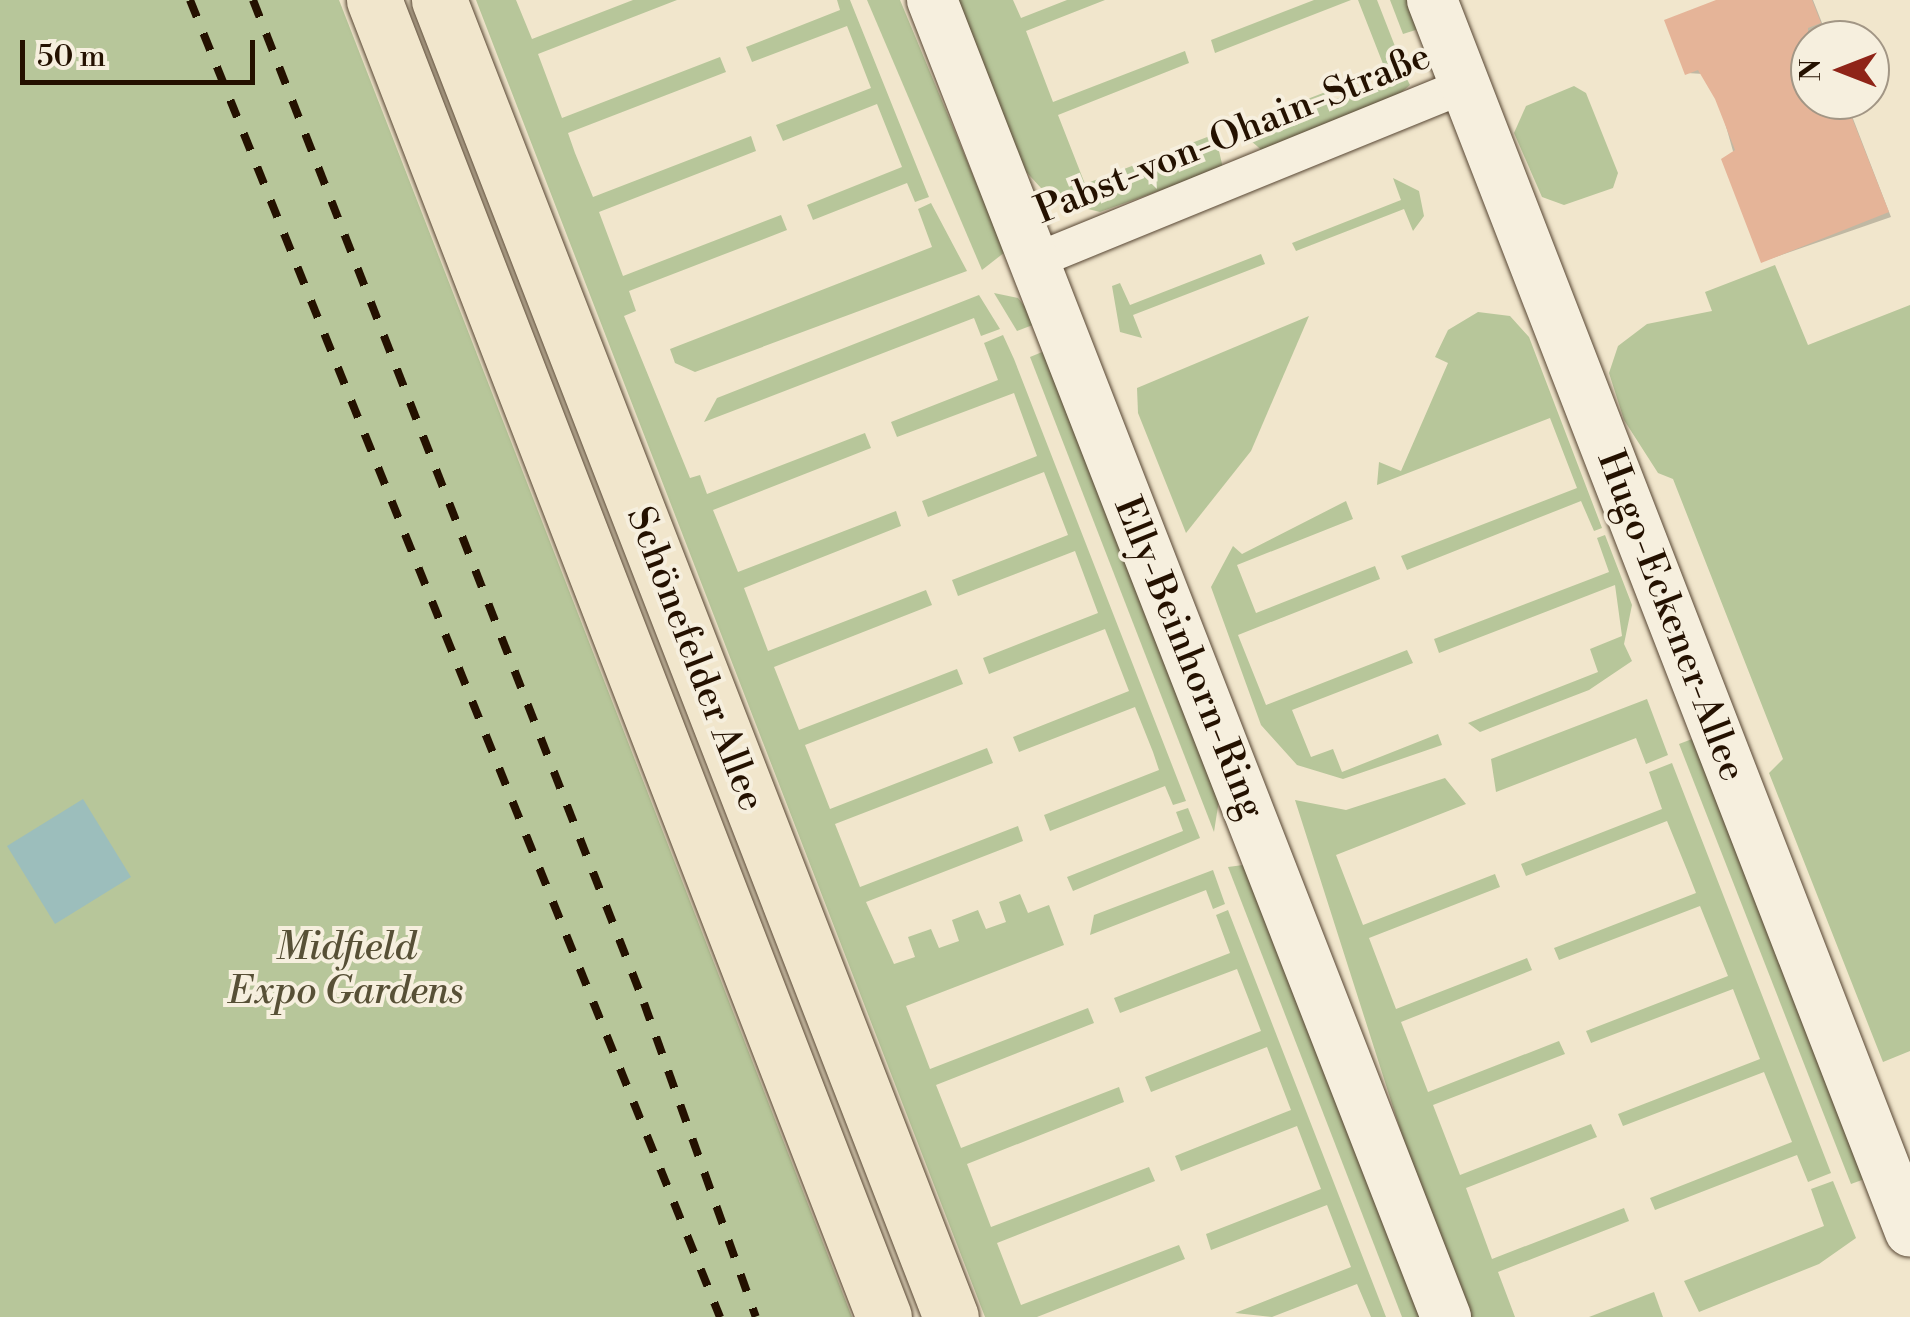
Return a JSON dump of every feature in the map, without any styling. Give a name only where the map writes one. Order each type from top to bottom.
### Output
[{"type":"highway","name":"Schönefelder Allee","points":[[374,0],[884,1317]]},
{"type":"highway","name":"Schönefelder Allee","points":[[439,0],[951,1317]]},
{"type":"street","name":"Elly-Beinhorn-Ring","points":[[932,0],[1446,1317]]},
{"type":"street","name":"Hugo-Eckener-Allee","points":[[1432,0],[1910,1232]]},
{"type":"street","name":"Pabst-von-Ohain-Straße","points":[[1033,261],[1465,85]]},
{"type":"green space","name":"Midfield Expo Gardens","points":[[0,0],[339,0],[852,1317],[0,1317]]},
{"type":"green space","points":[[476,0],[516,0],[532,39],[633,0],[677,0],[538,54],[562,118],[720,57],[726,72],[568,133],[575,153],[593,197],[751,136],[756,151],[599,212],[623,276],[781,215],[787,230],[629,291],[636,311],[624,316],[690,478],[700,475],[707,494],[865,433],[871,448],[713,510],[738,572],[896,511],[901,526],[744,588],[768,651],[926,590],[932,605],[774,667],[799,730],[957,669],[963,684],[805,745],[830,809],[987,748],[993,763],[835,824],[860,887],[1018,826],[1023,841],[866,902],[894,964],[915,957],[908,937],[931,929],[939,948],[959,941],[952,920],[978,910],[986,929],[1006,922],[999,902],[1020,894],[1028,913],[1049,905],[1064,945],[906,1006],[930,1069],[1088,1008],[1094,1023],[936,1085],[961,1148],[1119,1087],[1124,1102],[967,1164],[991,1227],[1149,1167],[1155,1181],[997,1243],[1021,1305],[1179,1245],[1185,1259],[1037,1317],[985,1317]]},
{"type":"green space","points":[[837,0],[850,0],[929,197],[915,202],[907,183],[813,220],[807,205],[902,167],[877,104],[783,141],[776,125],[871,88],[847,26],[752,62],[746,47],[840,10]]},
{"type":"green space","points":[[867,0],[900,0],[1005,252],[982,270]]},
{"type":"green space","points":[[952,0],[1013,0],[1021,18],[1067,0],[1105,0],[1026,31],[1053,102],[1185,51],[1189,63],[1058,115],[1085,184],[1215,134],[1223,168],[1100,212],[1052,200],[1019,164]]},
{"type":"green space","points":[[1314,0],[1351,0],[1215,53],[1211,40]]},
{"type":"green space","points":[[1358,0],[1377,0],[1398,54],[1386,59],[1391,71],[1253,120],[1385,69]]},
{"type":"green space","points":[[1390,0],[1414,0],[1425,27],[1403,34]]},
{"type":"green space","points":[[1404,73],[1410,85],[1392,100],[1264,152],[1251,141],[1248,133]]},
{"type":"green space","points":[[1574,86],[1586,93],[1618,173],[1613,188],[1564,205],[1542,197],[1514,133],[1526,106]]},
{"type":"green space","points":[[1393,178],[1419,191],[1424,216],[1413,231],[1404,209],[1296,251],[1292,243],[1401,200]]},
{"type":"green space","points":[[931,203],[967,271],[695,372],[675,363],[670,349],[932,247],[918,209]]},
{"type":"green space","points":[[1261,254],[1265,264],[1133,315],[1142,338],[1120,332],[1112,286],[1120,283],[1130,305]]},
{"type":"green space","points":[[1775,265],[1808,345],[1910,305],[1910,1051],[1883,1062],[1769,773],[1783,759],[1673,479],[1658,473],[1624,420],[1609,373],[1618,346],[1647,324],[1712,311],[1705,292]]},
{"type":"green space","points":[[994,293],[1018,298],[1038,323],[1017,331]]},
{"type":"green space","points":[[979,295],[1000,329],[981,336],[974,318],[704,422],[717,398]]},
{"type":"green space","points":[[1478,312],[1510,316],[1529,337],[1602,528],[1594,531],[1581,501],[1407,570],[1401,556],[1577,488],[1550,418],[1377,485],[1379,462],[1401,471],[1448,363],[1435,357],[1448,330]]},
{"type":"green space","points":[[1309,316],[1251,451],[1186,533],[1138,413],[1137,388]]},
{"type":"green space","points":[[1003,335],[1186,801],[1173,805],[1165,786],[1050,831],[1044,815],[1159,770],[1153,752],[1135,707],[1019,752],[1013,737],[1129,691],[1105,629],[989,674],[983,658],[1098,613],[1075,551],[958,596],[952,580],[1068,535],[1044,472],[928,517],[922,501],[1037,456],[1014,393],[897,437],[891,422],[998,380],[984,343]]},
{"type":"green space","points":[[1052,348],[1221,787],[1214,832],[1030,357]]},
{"type":"green space","points":[[1346,501],[1353,519],[1237,565],[1256,613],[1375,566],[1380,579],[1238,635],[1266,705],[1407,650],[1413,663],[1292,710],[1311,757],[1333,749],[1342,772],[1438,734],[1442,745],[1343,779],[1297,765],[1261,725],[1211,587],[1233,546],[1242,554]]},
{"type":"green space","points":[[1605,535],[1632,605],[1624,644],[1632,661],[1589,690],[1480,732],[1468,723],[1598,672],[1590,649],[1622,636],[1615,585],[1439,653],[1434,639],[1609,572],[1597,538]]},
{"type":"green space","points":[[1647,699],[1668,755],[1646,764],[1636,738],[1496,792],[1491,759]]},
{"type":"green space","points":[[1700,736],[1870,1177],[1851,1184],[1679,744]]},
{"type":"green space","points":[[1672,763],[1831,1173],[1808,1182],[1797,1155],[1655,1210],[1650,1198],[1792,1142],[1764,1072],[1623,1126],[1618,1114],[1760,1059],[1733,989],[1591,1043],[1586,1031],[1728,976],[1700,906],[1559,960],[1554,948],[1696,893],[1667,821],[1526,876],[1521,864],[1662,809],[1649,772]]},
{"type":"green space","points":[[1445,778],[1466,804],[1336,855],[1363,925],[1495,874],[1500,887],[1369,938],[1396,1009],[1527,958],[1532,970],[1401,1022],[1428,1092],[1559,1041],[1565,1054],[1433,1105],[1460,1175],[1591,1124],[1597,1137],[1466,1188],[1492,1259],[1624,1208],[1629,1221],[1498,1272],[1515,1317],[1460,1317],[1295,800],[1346,810]]},
{"type":"green space","points":[[1188,808],[1200,838],[1073,891],[1067,877],[1183,831],[1176,812]]},
{"type":"green space","points":[[1243,865],[1254,873],[1426,1317],[1402,1317],[1228,867]]},
{"type":"green space","points":[[1213,870],[1225,904],[1213,909],[1206,890],[1090,935],[1094,915]]},
{"type":"green space","points":[[1228,910],[1386,1317],[1371,1317],[1357,1284],[1272,1317],[1235,1313],[1351,1267],[1327,1205],[1211,1250],[1206,1234],[1321,1189],[1297,1126],[1181,1171],[1175,1156],[1291,1110],[1267,1047],[1151,1092],[1145,1077],[1261,1031],[1237,969],[1120,1013],[1114,998],[1230,953],[1216,915]]},
{"type":"green space","points":[[1833,1181],[1856,1238],[1819,1264],[1699,1312],[1684,1281],[1824,1226],[1811,1189]]},
{"type":"green space","points":[[1654,1292],[1663,1317],[1589,1317],[1646,1295]]},
{"type":"water","points":[[83,799],[131,877],[55,924],[7,846]]},
{"type":"building","points":[[1716,0],[1812,0],[1820,20],[1790,20],[1790,120],[1853,120],[1889,212],[1761,263],[1721,159],[1735,150],[1715,99],[1698,70],[1685,75],[1664,20]]},
{"type":"railway","points":[[190,0],[720,1317]]},
{"type":"railway","points":[[253,0],[644,1003],[756,1317]]}]
